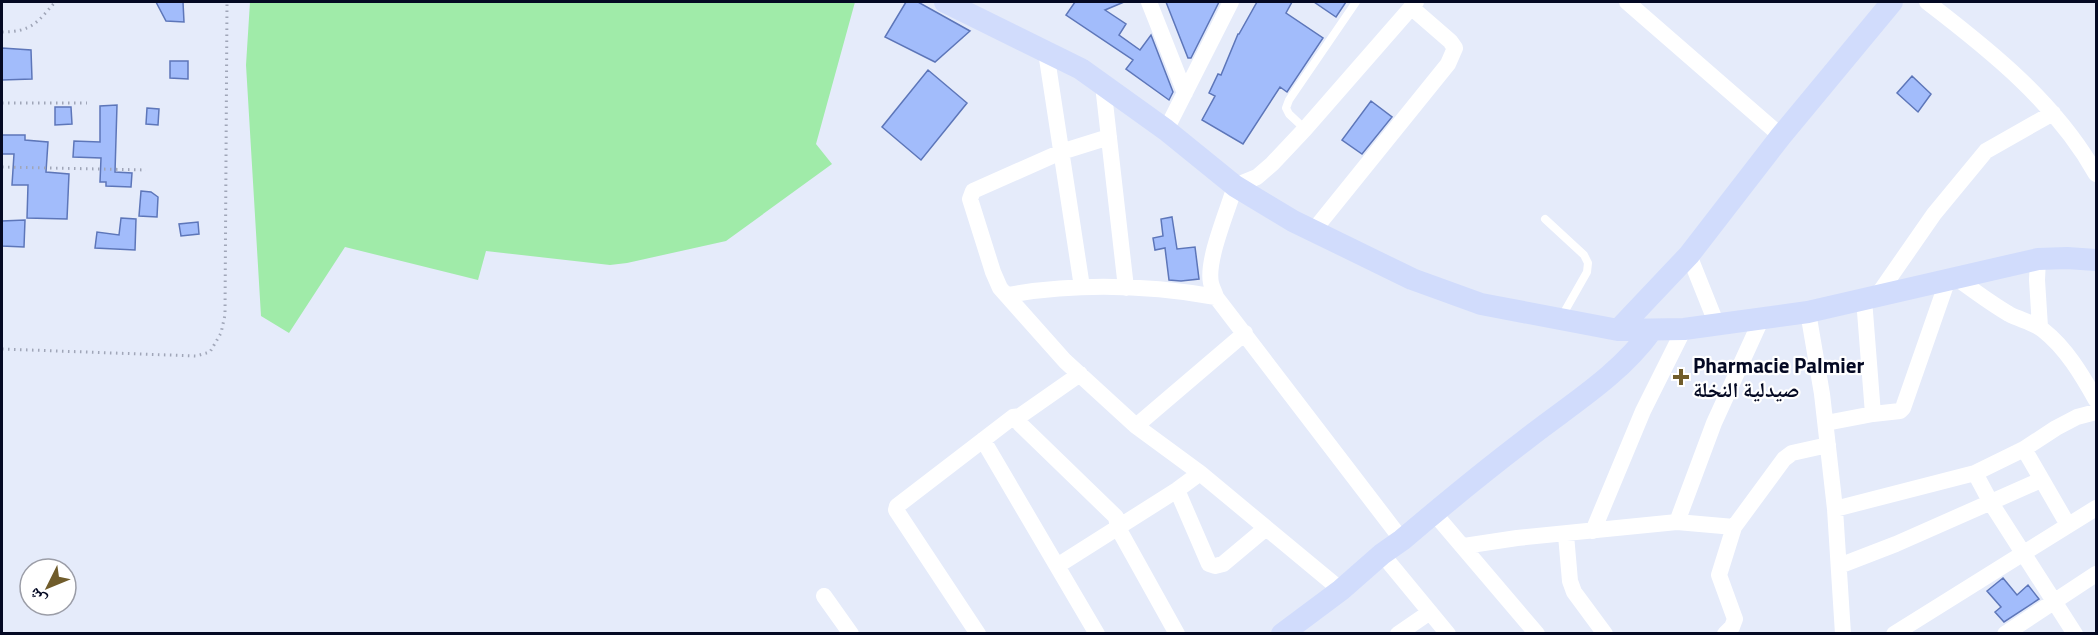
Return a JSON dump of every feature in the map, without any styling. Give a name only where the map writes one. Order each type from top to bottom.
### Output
[{"type":"main road","points":[[945,2],[1082,69],[1166,130],[1236,186],[1293,221],[1412,279],[1481,304],[1618,330],[1684,329],[1808,312],[2038,259],[2097,260]]},
{"type":"main road","points":[[1618,330],[1689,255],[1781,136],[1892,2]]},
{"type":"main road","points":[[1282,633],[1341,590],[1382,554],[1623,364],[1652,330]]},
{"type":"street","points":[[1149,2],[1185,93]]},
{"type":"street","points":[[1166,130],[1231,2]]},
{"type":"street","points":[[1627,2],[1781,136]]},
{"type":"street","points":[[1927,2],[2020,79],[2053,113],[2097,174]]},
{"type":"street","points":[[1314,230],[1453,55],[1455,48],[1450,42],[1410,4],[1305,129],[1257,177],[1236,186],[1212,260],[1211,285],[1216,297],[1402,540]]},
{"type":"street","points":[[1046,52],[1082,287]]},
{"type":"street","points":[[1103,85],[1126,288]]},
{"type":"street","points":[[1873,414],[1870,297],[1986,151],[2053,113]]},
{"type":"street","points":[[1109,137],[1061,152],[978,187],[970,196],[1000,288],[1037,332],[1136,426],[1200,473],[1341,590]]},
{"type":"street","points":[[1689,255],[1717,325]]},
{"type":"street","points":[[2038,259],[2040,327]]},
{"type":"street","points":[[1826,423],[1900,411],[1903,408],[1952,278],[2011,315],[2040,327],[2053,338],[2080,371],[2097,400]]},
{"type":"street","points":[[1008,295],[1047,288],[1082,287],[1175,290],[1216,297]]},
{"type":"street","points":[[1808,312],[1826,423],[1844,633]]},
{"type":"street","points":[[1677,522],[1714,423],[1761,320]]},
{"type":"street","points":[[1593,531],[1643,411],[1684,329]]},
{"type":"street","points":[[1136,426],[1245,333]]},
{"type":"street","points":[[978,633],[896,510],[901,502],[1013,417],[1020,416],[1080,374]]},
{"type":"street","points":[[1835,509],[1975,473],[2024,449],[2077,417],[2097,412]]},
{"type":"street","points":[[1020,416],[1020,424],[1116,517],[1118,528],[1177,633]]},
{"type":"street","points":[[983,440],[1097,633]]},
{"type":"street","points":[[1725,633],[1735,619],[1719,575],[1734,527],[1784,459],[1792,453],[1828,445]]},
{"type":"street","points":[[2024,449],[2068,525]]},
{"type":"street","points":[[1056,566],[1177,490],[1200,473]]},
{"type":"street","points":[[1975,473],[1991,503],[2075,633]]},
{"type":"street","points":[[1839,566],[1896,544],[2041,480]]},
{"type":"street","points":[[1177,490],[1209,564],[1215,566],[1223,564],[1266,528]]},
{"type":"street","points":[[1894,633],[2097,508]]},
{"type":"street","points":[[1434,513],[1537,633]]},
{"type":"street","points":[[1464,546],[1517,538],[1566,535],[1677,522],[1734,527]]},
{"type":"street","points":[[1566,535],[1569,580],[1574,592],[1605,633]]},
{"type":"street","points":[[1382,554],[1448,633]]},
{"type":"street","points":[[2005,633],[2097,574]]},
{"type":"street","points":[[824,596],[851,633]]},
{"type":"street","points":[[1398,633],[1430,612]]},
{"type":"lane","points":[[1305,129],[1289,114],[1286,108],[1289,100],[1356,2]]},
{"type":"lane","points":[[1545,219],[1584,255],[1588,263],[1587,272],[1560,320]]},
{"type":"path","points":[[2,32],[20,32],[28,28],[40,20],[54,2]]},
{"type":"path","points":[[2,349],[196,356],[210,352],[221,333],[225,315],[227,2]]},
{"type":"path","points":[[2,103],[87,104]]},
{"type":"path","points":[[2,167],[146,170]]},
{"type":"green space","points":[[250,2],[855,2],[816,144],[832,164],[726,241],[610,265],[486,251],[478,280],[345,247],[289,333],[261,316],[246,65]]},
{"type":"building","points":[[156,2],[183,2],[184,22],[166,21]]},
{"type":"building","points":[[906,2],[918,2],[970,31],[935,62],[885,37]]},
{"type":"building","points":[[1075,2],[1124,2],[1105,10],[1126,24],[1119,35],[1140,50],[1151,35],[1173,92],[1169,100],[1126,69],[1133,60],[1066,15]]},
{"type":"building","points":[[1166,2],[1219,2],[1191,58],[1188,58]]},
{"type":"building","points":[[1257,2],[1292,2],[1286,13],[1323,38],[1287,92],[1280,87],[1243,144],[1202,120],[1215,96],[1209,93],[1218,74],[1221,75],[1238,34]]},
{"type":"building","points":[[1314,2],[1346,2],[1336,17]]},
{"type":"building","points":[[2,48],[31,50],[32,79],[2,80]]},
{"type":"building","points":[[170,61],[188,61],[188,79],[170,78]]},
{"type":"building","points":[[928,70],[967,103],[921,160],[882,127]]},
{"type":"building","points":[[1912,76],[1931,94],[1918,112],[1897,93]]},
{"type":"building","points":[[1371,101],[1392,117],[1362,154],[1342,140]]},
{"type":"building","points":[[117,105],[115,172],[132,173],[131,187],[106,186],[106,182],[100,182],[101,158],[73,157],[74,141],[100,142],[100,106]]},
{"type":"building","points":[[55,107],[71,107],[72,124],[55,125]]},
{"type":"building","points":[[147,108],[159,109],[158,125],[146,124]]},
{"type":"building","points":[[2,135],[25,135],[25,140],[48,142],[46,172],[69,174],[67,219],[27,218],[28,185],[12,185],[14,154],[2,154]]},
{"type":"building","points":[[141,191],[151,192],[158,197],[157,217],[139,216]]},
{"type":"building","points":[[1172,217],[1177,249],[1195,247],[1199,279],[1169,280],[1165,248],[1155,250],[1153,238],[1163,236],[1161,219]]},
{"type":"building","points":[[121,218],[136,219],[135,250],[95,248],[97,232],[119,235]]},
{"type":"building","points":[[25,220],[24,247],[2,246],[2,221]]},
{"type":"building","points":[[198,222],[199,234],[181,236],[179,224]]},
{"type":"building","points":[[2003,578],[2017,595],[2028,585],[2039,599],[2004,622],[1995,612],[2001,607],[1987,591]]},
{"type":"place","name":"Pharmacie Palmier صيدلية النخلة","points":[[1681,377]]}]
